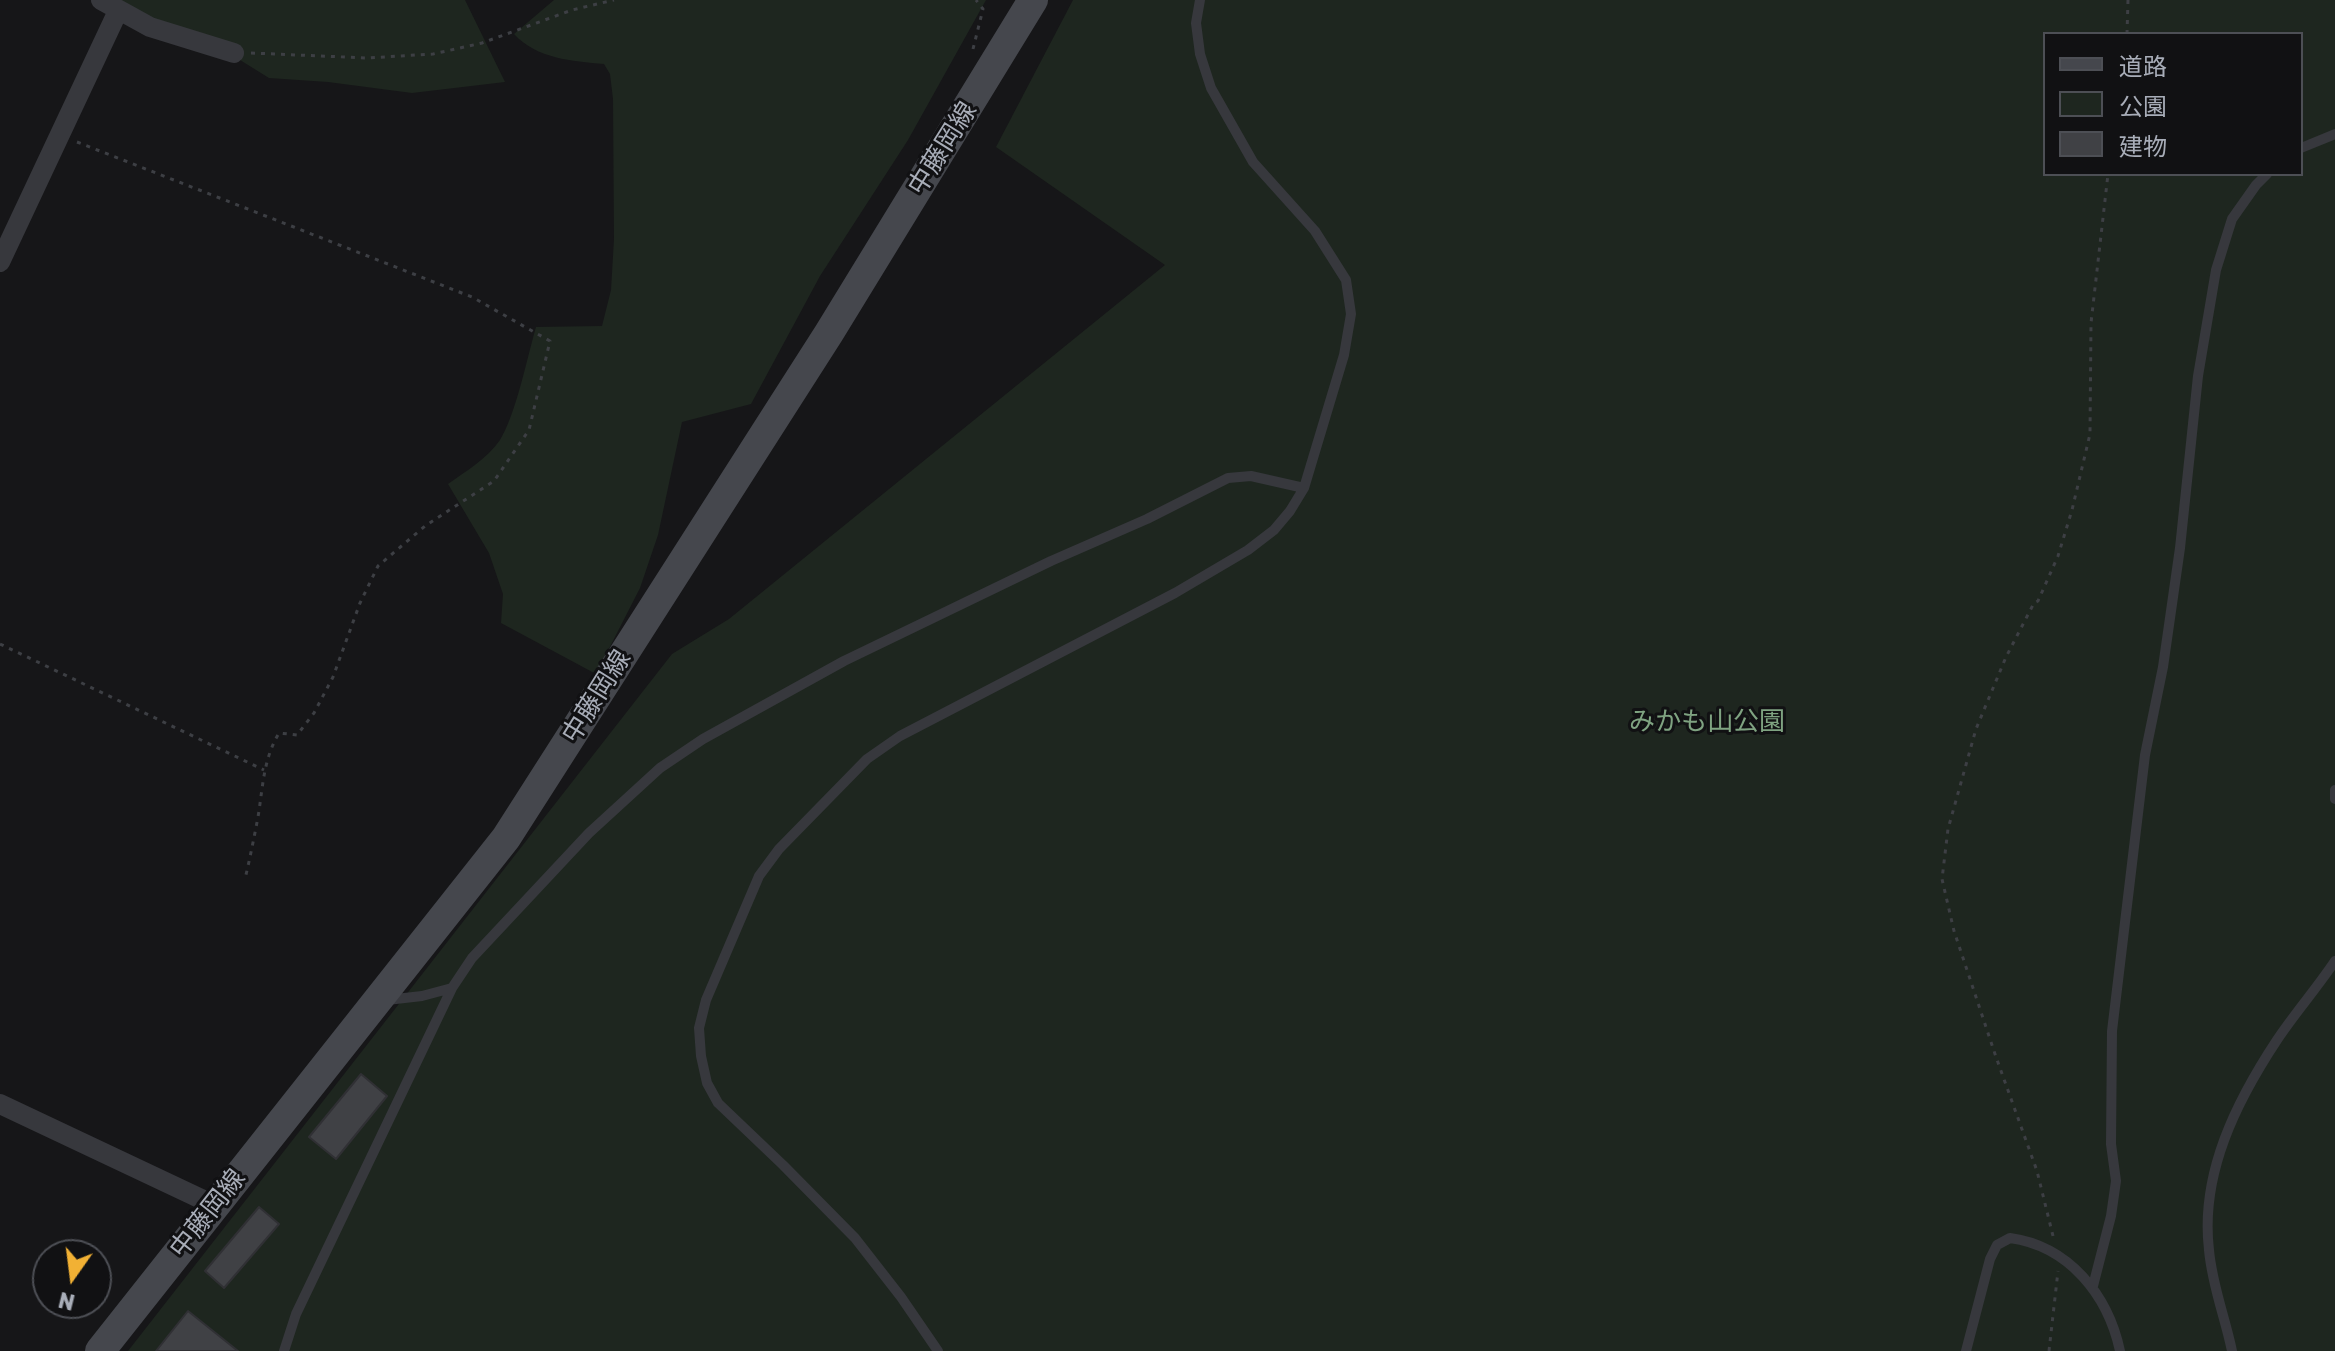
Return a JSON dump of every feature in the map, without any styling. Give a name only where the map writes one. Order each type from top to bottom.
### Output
[{"type":"main road","name":"中藤岡線","points":[[100,1351],[506,838],[829,333],[1033,0]]},
{"type":"street","points":[[0,262],[60,135],[109,5],[150,27],[234,53]]},
{"type":"street","points":[[0,1104],[214,1205]]},
{"type":"lane","points":[[938,1351],[855,1238],[718,1103],[707,1083],[699,1028],[712,986],[759,876],[779,849],[867,759],[900,736],[1175,593],[1248,550],[1274,530],[1304,488],[1344,355],[1351,314],[1346,280],[1315,231],[1253,162],[1211,88],[1200,54],[1196,23],[1200,0]]},
{"type":"lane","points":[[2303,147],[2335,134]]},
{"type":"lane","points":[[2093,1286],[2111,1216],[2116,1181],[2111,1144],[2112,1031],[2145,755],[2163,667],[2180,548],[2198,376],[2216,270],[2232,219],[2265,176]]},
{"type":"lane","points":[[284,1351],[296,1314],[452,988],[472,958],[589,833],[660,768],[703,739],[844,661],[1228,478],[1251,476],[1304,488]]},
{"type":"lane","points":[[2335,790],[2335,799]]},
{"type":"lane","points":[[2232,1351],[2214,1287],[2208,1247],[2208,1206],[2217,1156],[2238,1105],[2277,1039],[2335,961]]},
{"type":"lane","points":[[379,1001],[422,996],[452,988]]},
{"type":"lane","points":[[1966,1351],[1990,1259],[1997,1245],[2010,1238],[2038,1244],[2058,1256],[2093,1286],[2115,1328],[2120,1351]]},
{"type":"path","points":[[234,53],[367,58],[433,54],[482,43],[572,10],[614,0]]},
{"type":"path","points":[[976,0],[983,9],[967,72],[984,82]]},
{"type":"path","points":[[2127,32],[2128,0]]},
{"type":"path","points":[[60,135],[472,297],[550,341],[529,430],[494,481],[425,526],[378,566],[360,603],[333,677],[314,713],[297,735],[279,733],[264,770],[259,813],[245,879]]},
{"type":"path","points":[[2049,1351],[2058,1285],[2058,1256],[2037,1171],[1954,931],[1942,879],[1948,829],[1976,729],[2006,657],[2034,603],[2038,601],[2053,567],[2072,510],[2090,434],[2091,323],[2108,176]]},
{"type":"path","points":[[0,644],[264,770]]},
{"type":"green space","points":[[106,0],[465,0],[505,82],[412,93],[269,78],[240,60]]},
{"type":"green space","points":[[554,0],[986,0],[908,140],[820,276],[751,404],[682,422],[658,535],[640,588],[596,674],[501,623],[503,594],[489,553],[448,484],[483,459],[500,440],[516,401],[536,327],[602,326],[611,290],[614,239],[610,74],[604,64],[544,54],[514,34]]},
{"type":"green space","name":"みかも山公園","points":[[1073,0],[2335,0],[2335,1351],[128,1351],[672,654],[729,619],[1165,265],[996,147]]},
{"type":"building","points":[[361,1074],[387,1096],[336,1159],[309,1137]]},
{"type":"building","points":[[259,1207],[279,1224],[224,1288],[205,1271]]},
{"type":"building","points":[[188,1311],[238,1351],[156,1351]]}]
